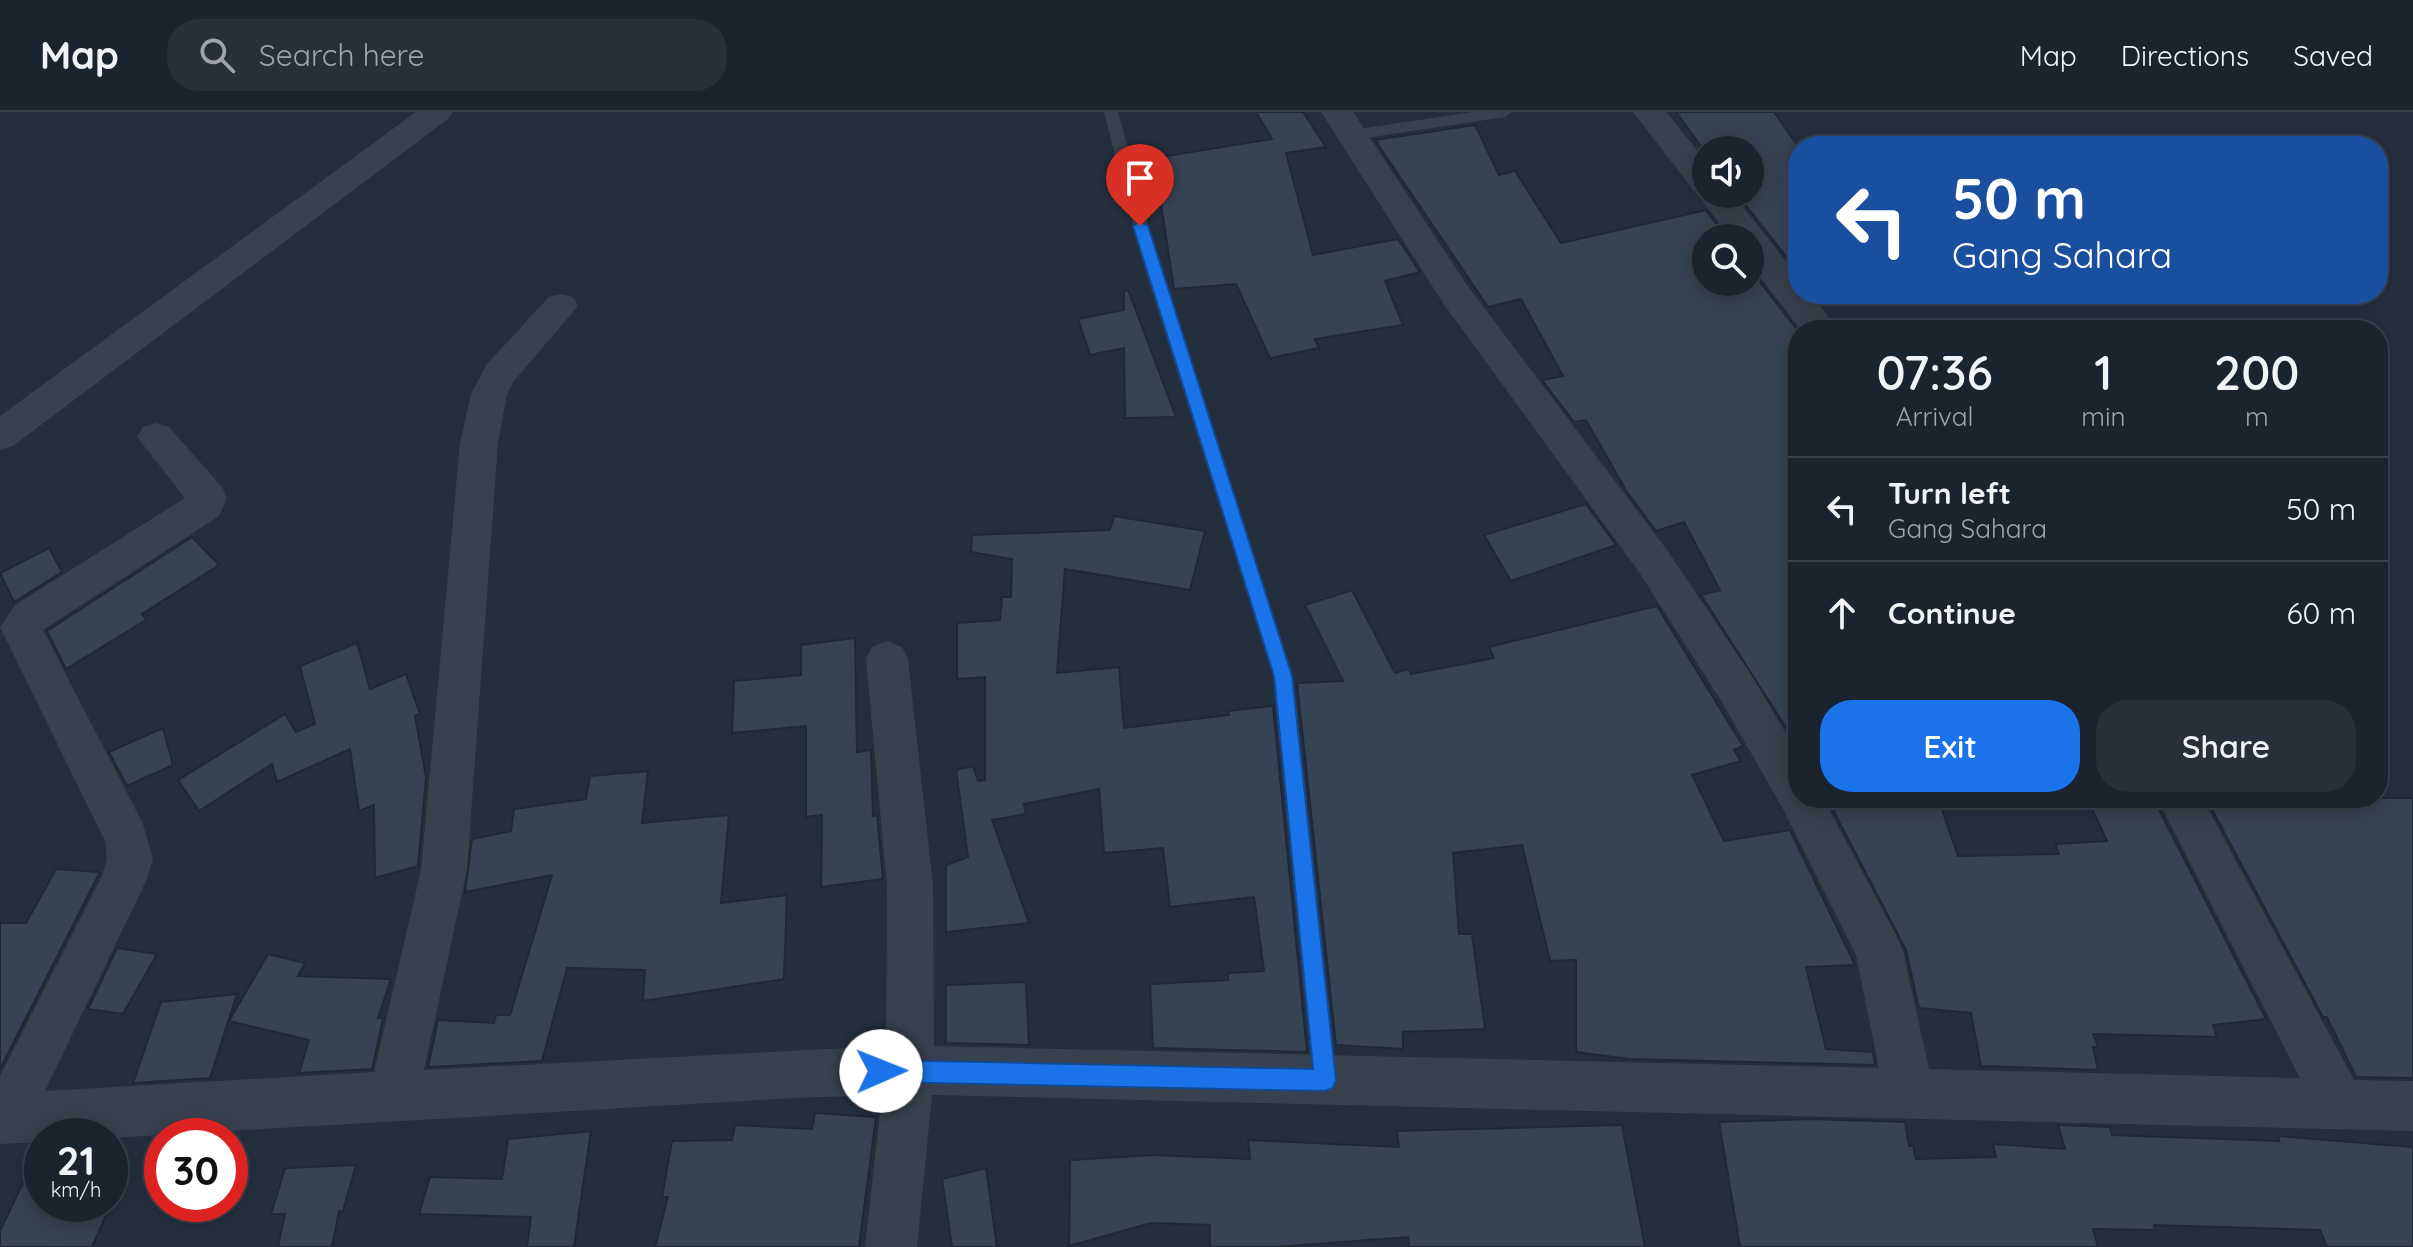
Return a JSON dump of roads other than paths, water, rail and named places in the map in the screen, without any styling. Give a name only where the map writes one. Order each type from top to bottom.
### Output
[{"type":"street","points":[[0,436],[437,112]]},
{"type":"street","points":[[1649,112],[1692,166]]},
{"type":"street","points":[[1345,124],[1455,294],[1653,561],[1737,689],[1788,777]]},
{"type":"street","points":[[1726,208],[1738,224]]},
{"type":"street","points":[[1764,258],[1788,289]]},
{"type":"street","points":[[1800,304],[1812,320]]},
{"type":"street","points":[[393,1095],[444,870],[479,443],[487,403],[500,373],[561,306]]},
{"type":"street","points":[[2,1119],[123,881],[130,859],[127,839],[21,627],[29,617],[205,505],[208,498],[156,437]]},
{"type":"street","points":[[887,659],[910,885],[910,1070],[891,1247]]},
{"type":"street","points":[[1805,808],[1879,951],[1910,1096]]},
{"type":"street","points":[[2184,808],[2340,1104]]},
{"type":"street","points":[[2,1119],[795,1073],[910,1070],[2413,1106]]},
{"type":"lane","points":[[1111,112],[1148,253],[1283,676],[1325,1080]]},
{"type":"lane","points":[[1345,124],[1505,112]]}]
